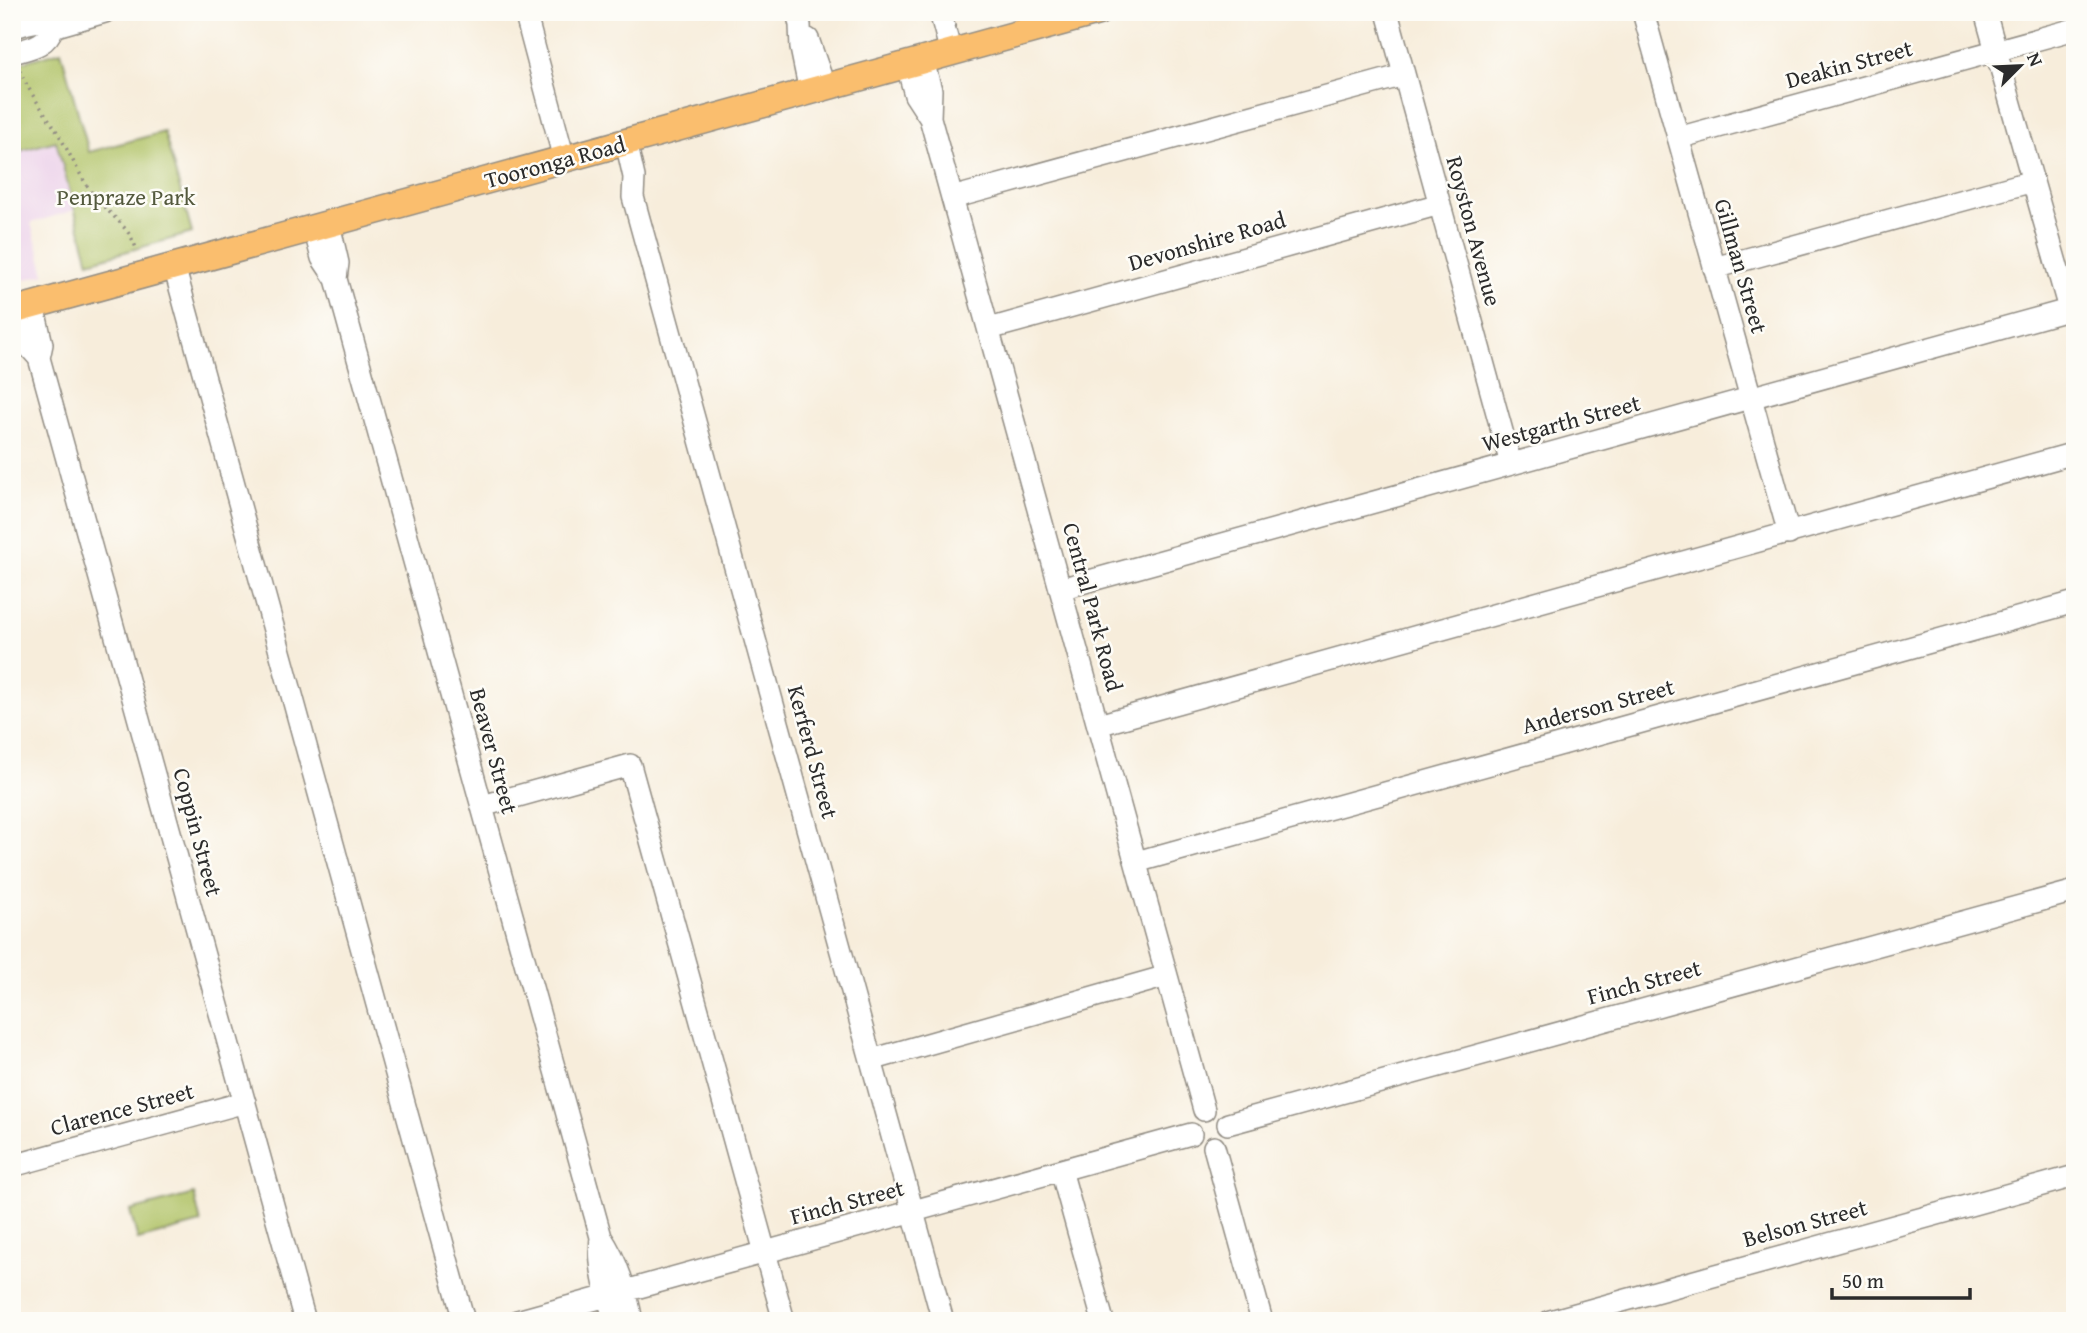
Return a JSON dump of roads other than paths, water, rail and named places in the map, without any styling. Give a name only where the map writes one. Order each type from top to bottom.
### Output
[{"type":"main road","name":"Tooronga Road","points":[[21,308],[1093,13]]},
{"type":"street","points":[[53,27],[105,12]]},
{"type":"street","points":[[525,12],[564,159]]},
{"type":"street","points":[[940,12],[951,53]]},
{"type":"street","name":"Royston Avenue","points":[[1387,12],[1511,464]]},
{"type":"street","name":"Gillman Street","points":[[1643,12],[1789,534]]},
{"type":"street","points":[[1985,12],[2072,309]]},
{"type":"street","points":[[799,18],[801,48],[817,90]]},
{"type":"street","points":[[12,27],[38,21],[53,27]]},
{"type":"street","points":[[12,53],[45,41],[50,37],[53,27]]},
{"type":"street","name":"Deakin Street","points":[[1678,138],[2075,29]]},
{"type":"street","name":"Central Park Road","points":[[915,63],[915,95],[930,118],[1204,1110]]},
{"type":"street","points":[[952,198],[1404,75]]},
{"type":"street","name":"Kerferd Street","points":[[618,144],[621,182],[633,197],[943,1321]]},
{"type":"street","points":[[1714,268],[2033,181]]},
{"type":"street","name":"Devonshire Road","points":[[989,330],[1440,204]]},
{"type":"street","name":"Beaver Street","points":[[321,226],[322,258],[336,279],[601,1237],[614,1256],[615,1321]]},
{"type":"street","points":[[173,266],[464,1321]]},
{"type":"street","name":"Coppin Street","points":[[21,308],[30,348],[39,358],[305,1321]]},
{"type":"street","name":"Westgarth Street","points":[[1060,589],[2072,309]]},
{"type":"street","points":[[1098,725],[2075,453]]},
{"type":"street","name":"Anderson Street","points":[[1136,862],[2075,602]]},
{"type":"street","points":[[482,806],[630,765],[784,1321]]},
{"type":"street","name":"Finch Street","points":[[1228,1124],[2075,891]]},
{"type":"street","points":[[871,1060],[1167,976]]},
{"type":"street","name":"Clarence Street","points":[[12,1166],[245,1102]]},
{"type":"street","points":[[1204,1110],[1219,1112],[1228,1124],[1226,1139],[1214,1147],[1199,1145],[1191,1134],[1192,1119],[1204,1110]]},
{"type":"street","name":"Finch Street","points":[[517,1321],[1191,1134]]},
{"type":"street","points":[[1214,1147],[1262,1321]]},
{"type":"street","points":[[1061,1170],[1103,1321]]},
{"type":"street","name":"Belson Street","points":[[1550,1321],[2075,1176]]},
{"type":"street","name":"Beaver Street","points":[[616,1293],[632,1321]]},
{"type":"park label","name":"Penpraze Park","points":[[126,197]]}]
